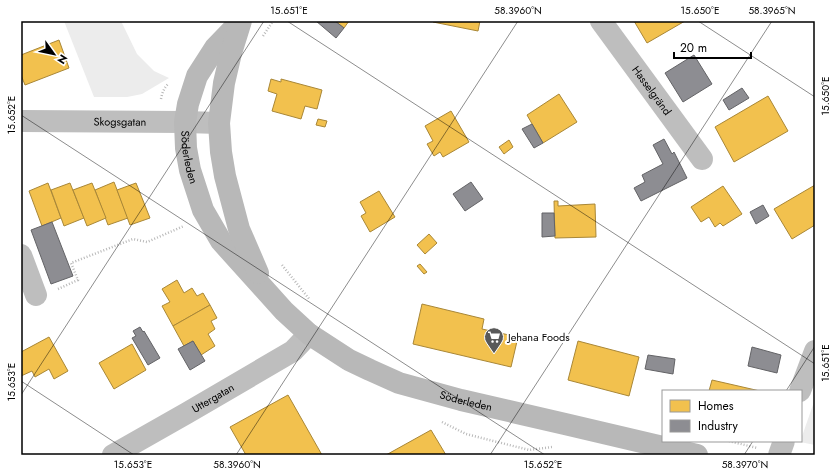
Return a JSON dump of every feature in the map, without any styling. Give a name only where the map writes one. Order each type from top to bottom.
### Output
[{"type":"main road","name":"Söderleden","points":[[241,21],[215,48],[197,76],[188,104],[185,122],[186,148],[190,170],[203,210],[221,241],[284,311],[309,334],[349,360],[399,383],[461,400],[697,455]]},
{"type":"main road","name":"Söderleden","points":[[241,21],[224,83],[219,123],[221,152],[224,176],[239,229],[263,287]]},
{"type":"street","name":"Hasselgränd","points":[[601,21],[702,159]]},
{"type":"street","name":"Skogsgatan","points":[[21,121],[219,123]]},
{"type":"street","points":[[21,255],[36,295]]},
{"type":"street","name":"Uttergatan","points":[[113,455],[293,351],[309,334]]},
{"type":"street","points":[[800,390],[815,351]]},
{"type":"street","points":[[779,455],[784,442]]},
{"type":"path","points":[[261,39],[273,21]]},
{"type":"path","points":[[159,122],[162,94],[166,86],[170,83]]},
{"type":"path","points":[[36,295],[52,292],[78,280],[71,263],[134,239],[147,242],[185,225]]},
{"type":"path","points":[[277,260],[311,301]]},
{"type":"path","points":[[442,422],[466,434],[529,450],[552,448]]},
{"type":"shaded area","points":[[64,21],[121,21],[137,54],[154,71],[169,78],[142,94],[127,97],[94,97]]},
{"type":"shaded area","points":[[815,399],[815,445],[800,442],[802,442],[802,436]]},
{"type":"building: Homes","points":[[335,21],[349,21],[344,28]]},
{"type":"building: Homes","points":[[433,21],[480,21],[478,31]]},
{"type":"building: Homes","points":[[634,21],[685,21],[647,43]]},
{"type":"building: Homes","points":[[59,40],[69,68],[25,85],[21,75],[21,55]]},
{"type":"building: Homes","points":[[271,79],[281,82],[281,79],[322,90],[317,109],[305,106],[301,119],[272,111],[277,94],[268,91]]},
{"type":"building: Homes","points":[[559,94],[577,122],[543,143],[527,115]]},
{"type":"building: Homes","points":[[768,96],[788,131],[734,162],[715,127]]},
{"type":"building: Homes","points":[[451,111],[469,142],[443,157],[440,152],[434,156],[427,144],[433,141],[425,126]]},
{"type":"building: Homes","points":[[318,119],[327,121],[325,127],[316,125]]},
{"type":"building: Homes","points":[[509,140],[513,147],[504,154],[499,147]]},
{"type":"building: Homes","points":[[114,182],[128,218],[108,225],[95,190]]},
{"type":"building: Homes","points":[[48,183],[61,218],[42,226],[29,191]]},
{"type":"building: Homes","points":[[70,183],[84,218],[64,226],[51,190]]},
{"type":"building: Homes","points":[[92,183],[106,218],[87,226],[73,190]]},
{"type":"building: Homes","points":[[136,183],[150,218],[130,225],[117,190]]},
{"type":"building: Homes","points":[[815,185],[815,225],[792,239],[774,209]]},
{"type":"building: Homes","points":[[723,186],[742,214],[723,226],[720,223],[715,227],[709,217],[701,222],[691,207]]},
{"type":"building: Homes","points":[[379,191],[395,217],[370,232],[361,216],[366,213],[360,202]]},
{"type":"building: Homes","points":[[554,201],[558,201],[558,206],[595,204],[596,237],[555,238]]},
{"type":"building: Homes","points":[[429,234],[437,243],[425,254],[417,245]]},
{"type":"building: Homes","points":[[420,264],[427,272],[424,274],[417,266]]},
{"type":"building: Homes","points":[[177,280],[184,293],[192,288],[197,296],[203,293],[210,305],[173,326],[162,306],[170,302],[162,289]]},
{"type":"building: Homes","points":[[422,304],[484,319],[482,329],[518,337],[511,367],[413,344]]},
{"type":"building: Homes","points":[[210,305],[217,318],[211,321],[215,329],[208,334],[215,346],[201,355],[193,341],[184,346],[173,326]]},
{"type":"building: Homes","points":[[49,337],[68,371],[54,379],[49,369],[35,377],[32,371],[21,376],[21,352]]},
{"type":"building: Homes","points":[[578,341],[639,357],[629,396],[568,380]]},
{"type":"building: Homes","points":[[132,344],[146,370],[114,389],[99,363]]},
{"type":"building: Homes","points":[[712,380],[756,390],[709,390]]},
{"type":"building: Homes","points":[[288,395],[322,455],[246,455],[230,427]]},
{"type":"building: Homes","points":[[431,430],[446,455],[386,455]]},
{"type":"building: Industry","points":[[316,21],[335,21],[344,28],[336,38]]},
{"type":"building: Industry","points":[[694,55],[712,84],[683,102],[665,73]]},
{"type":"building: Industry","points":[[742,88],[749,98],[729,110],[723,100]]},
{"type":"building: Industry","points":[[532,124],[543,143],[534,148],[522,129]]},
{"type":"building: Industry","points":[[664,139],[672,154],[674,152],[687,178],[641,201],[634,188],[645,182],[642,175],[663,164],[653,145]]},
{"type":"building: Industry","points":[[471,182],[483,199],[465,211],[453,194]]},
{"type":"building: Industry","points":[[763,205],[769,216],[756,224],[750,212]]},
{"type":"building: Industry","points":[[542,213],[554,213],[555,236],[542,237]]},
{"type":"building: Industry","points":[[52,222],[73,276],[51,284],[31,230]]},
{"type":"building: Industry","points":[[140,327],[160,358],[148,365],[132,338],[136,336],[133,331]]},
{"type":"building: Industry","points":[[193,341],[205,361],[190,370],[178,349]]},
{"type":"building: Industry","points":[[752,347],[781,355],[777,373],[748,366]]},
{"type":"building: Industry","points":[[648,355],[675,359],[673,374],[645,369]]},
{"type":"place","name":"Jehana Foods","points":[[494,354]]}]
